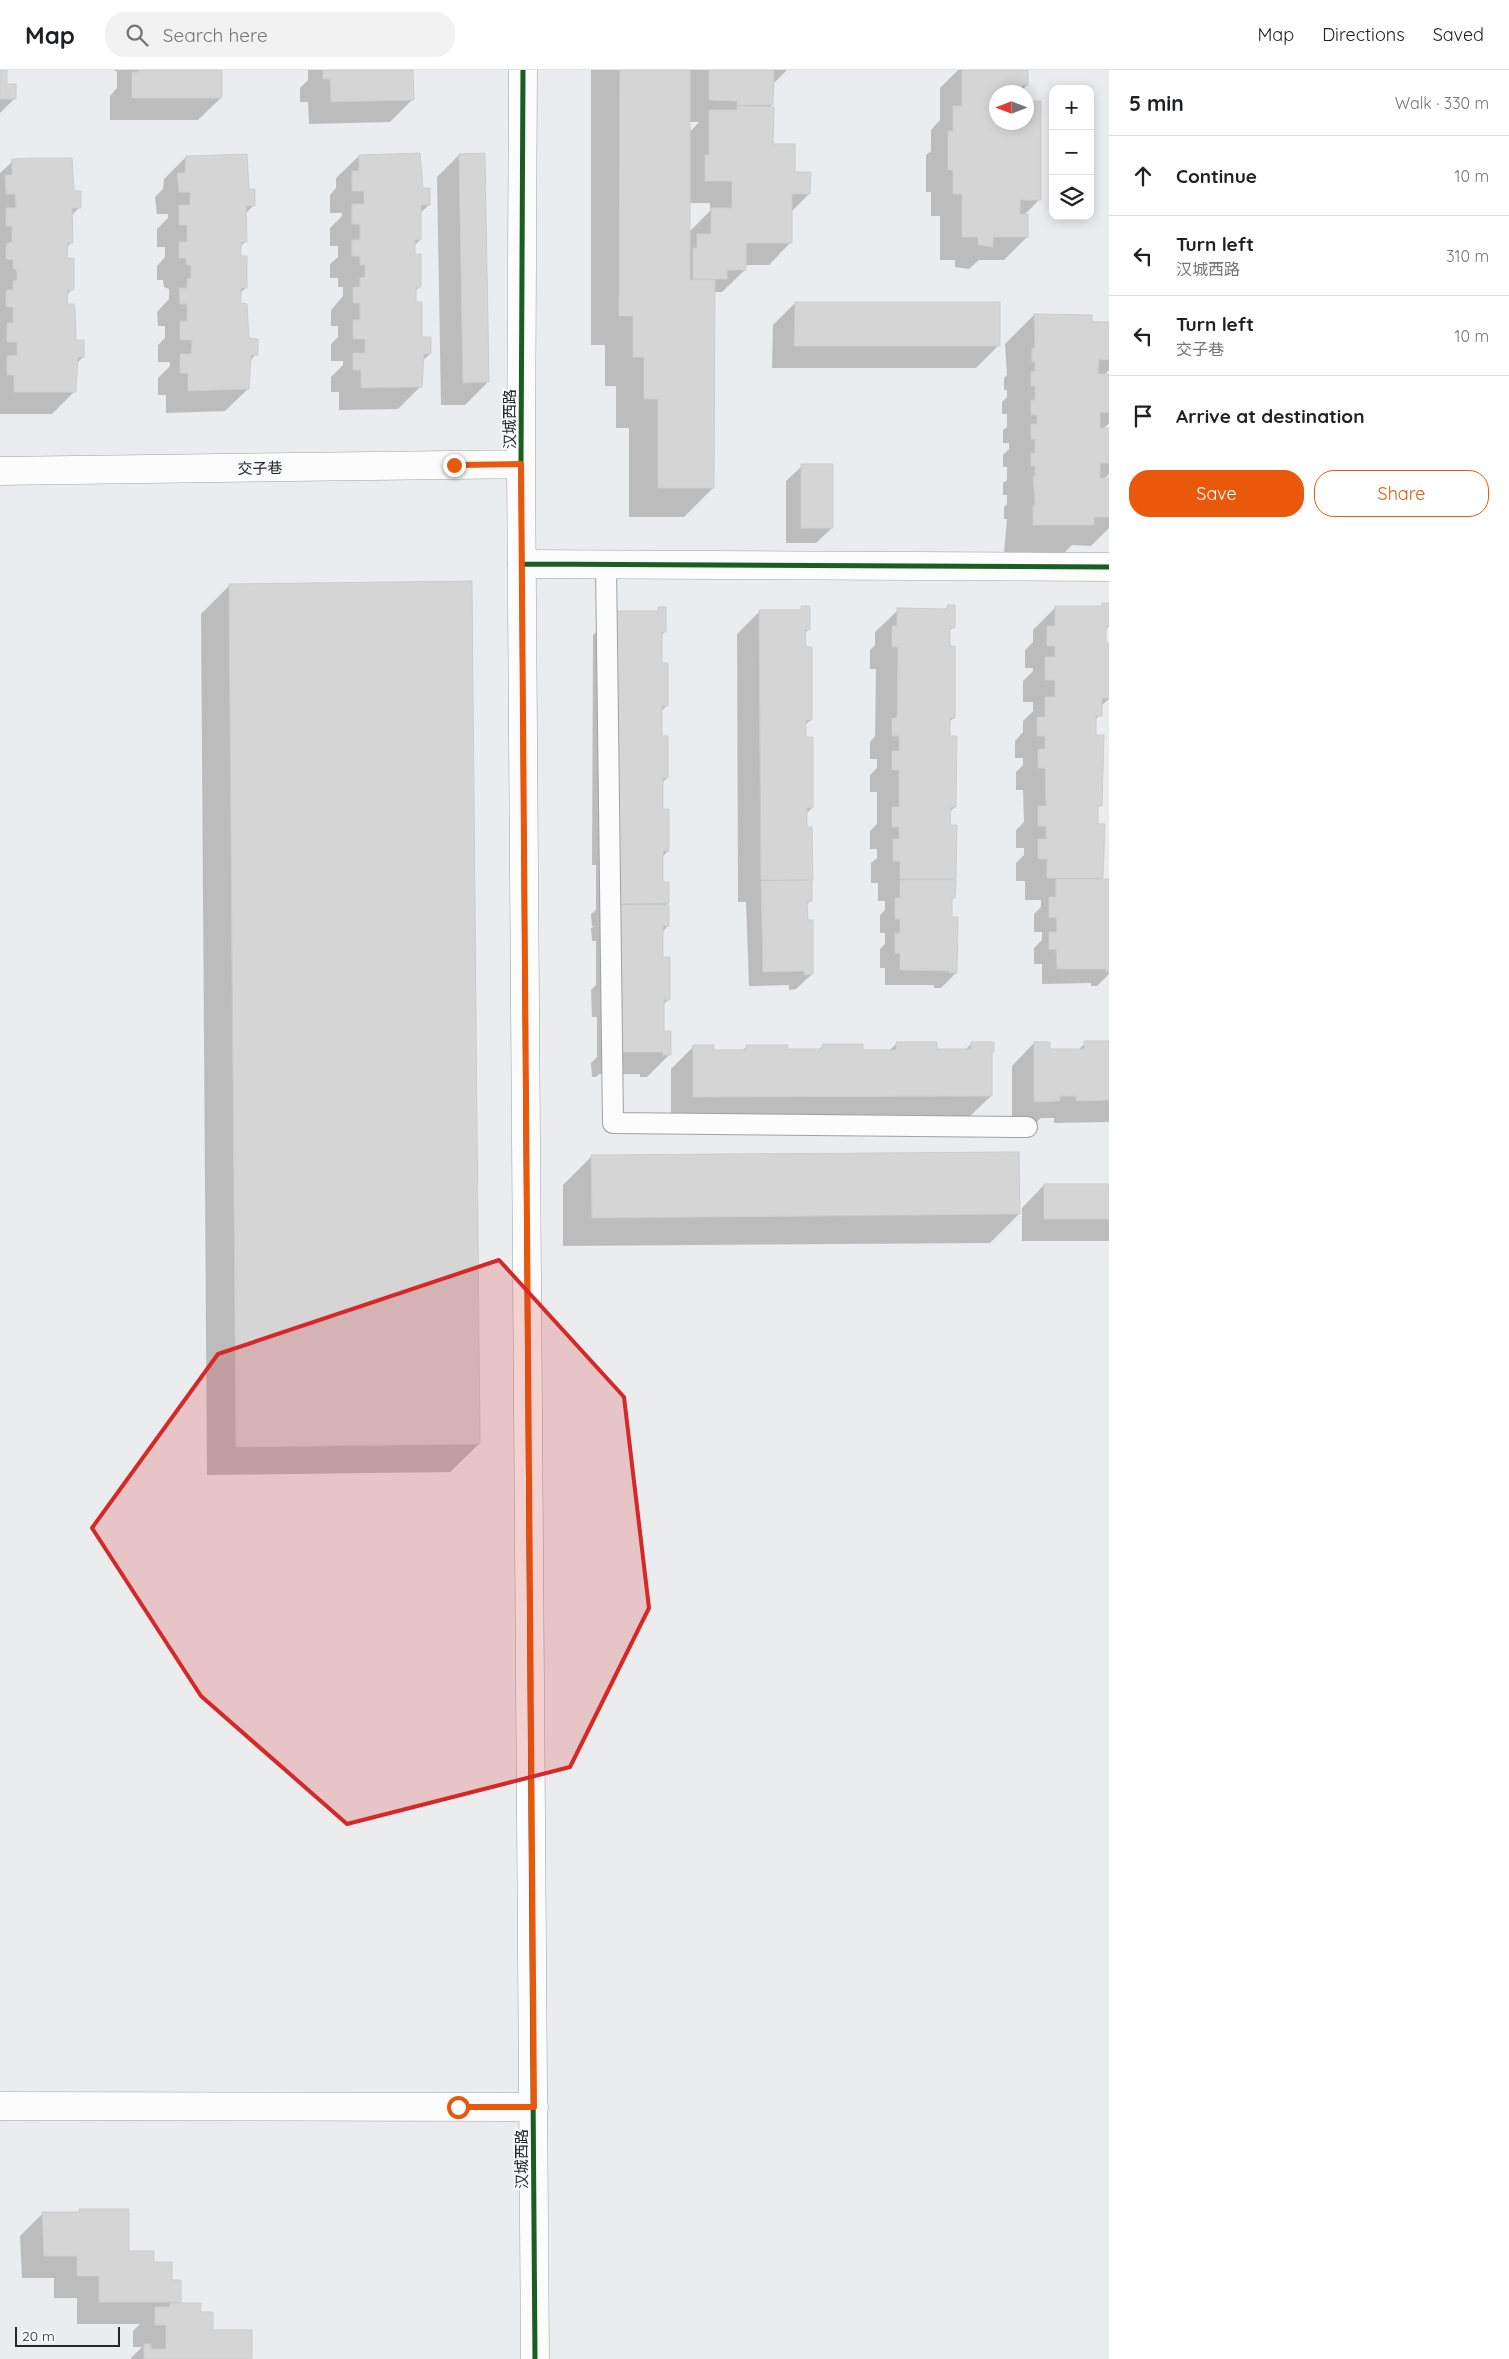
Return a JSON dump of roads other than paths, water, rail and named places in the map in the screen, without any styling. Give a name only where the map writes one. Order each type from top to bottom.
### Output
[{"type":"street","name":"汉城西路","points":[[523,70],[521,464],[535,2359]]},
{"type":"street","name":"交子巷","points":[[0,472],[521,464]]},
{"type":"street","points":[[522,564],[1109,567]]},
{"type":"street","points":[[0,2106],[534,2107]]},
{"type":"lane","points":[[606,564],[613,1123],[1027,1127]]}]
